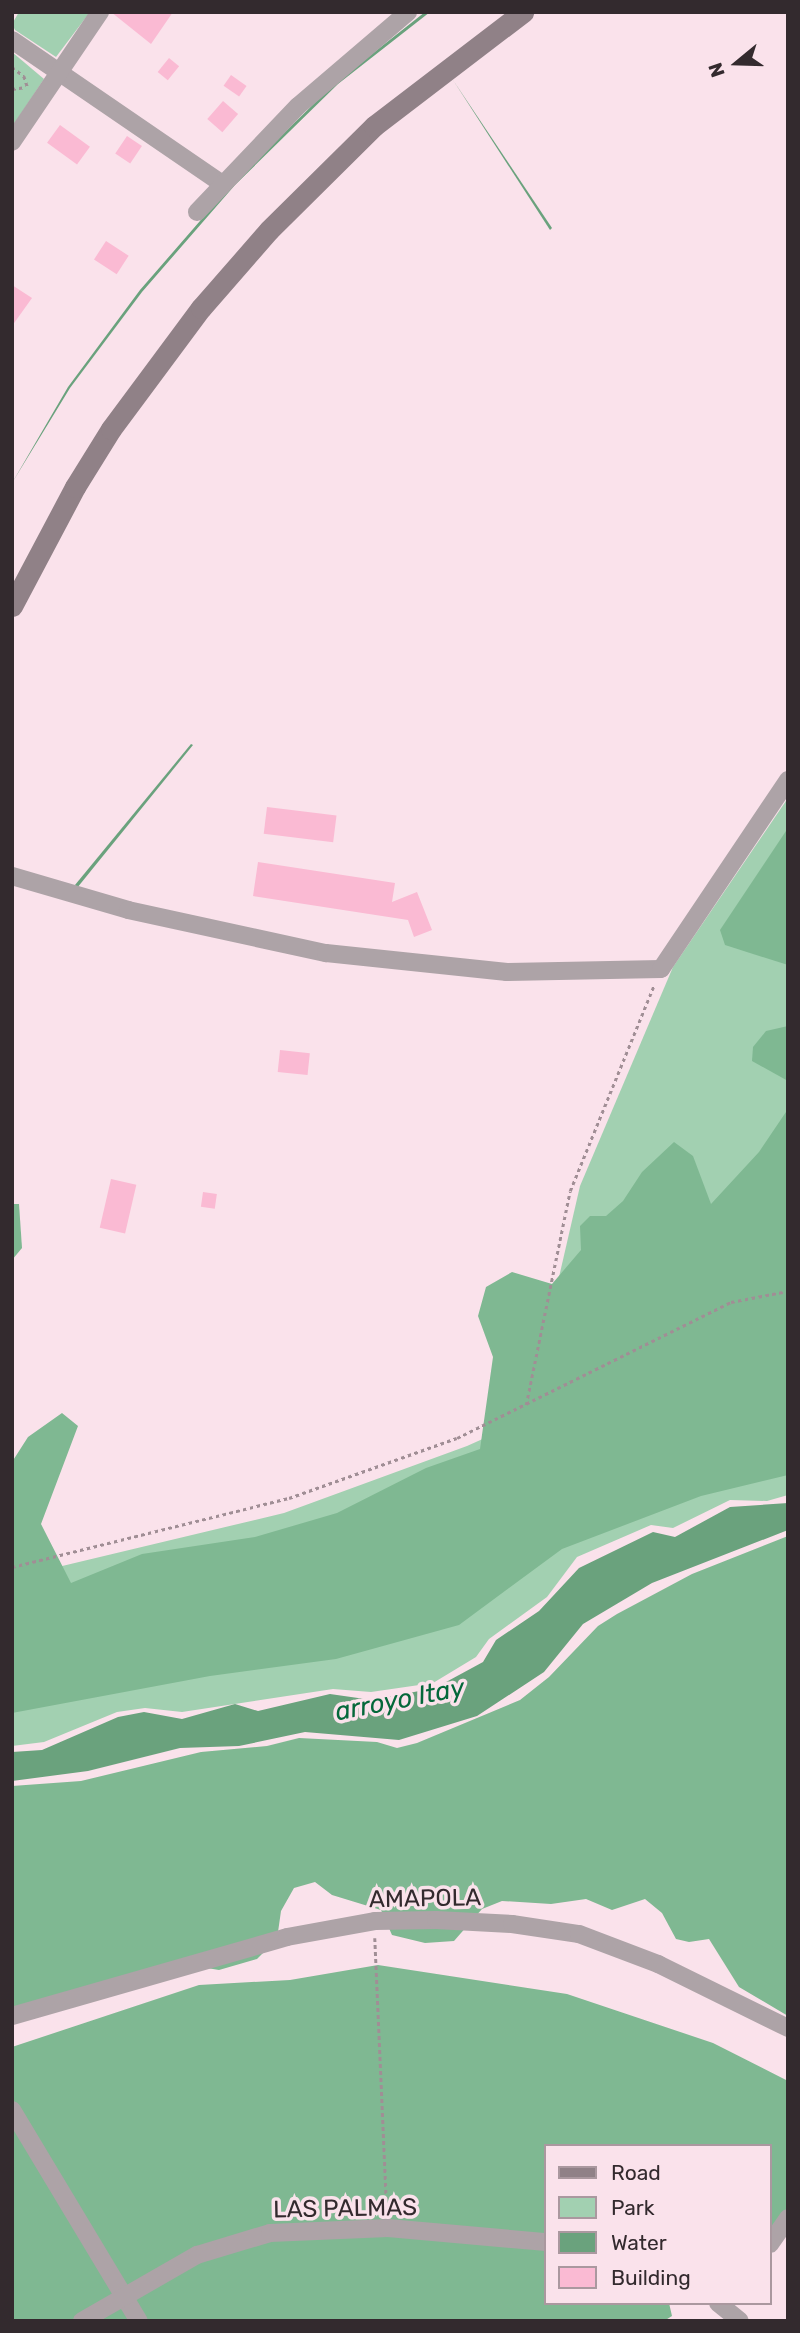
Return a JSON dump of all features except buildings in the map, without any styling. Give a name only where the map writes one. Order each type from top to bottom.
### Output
[{"type":"street","points":[[12,142],[100,12]]},
{"type":"street","points":[[197,212],[221,183],[298,106],[408,12]]},
{"type":"street","points":[[12,606],[75,487],[111,429],[218,288],[269,230],[373,126],[523,12]]},
{"type":"street","points":[[12,40],[221,183]]},
{"type":"street","points":[[12,876],[128,911],[326,953],[507,972],[661,969],[788,780]]},
{"type":"street","name":"AMAPOLA","points":[[12,2016],[226,1953],[375,1921],[512,1924],[579,1934],[658,1964],[788,2028]]},
{"type":"street","points":[[12,2110],[139,2321]]},
{"type":"street","points":[[772,2241],[788,2218]]},
{"type":"street","name":"LAS PALMAS","points":[[82,2321],[122,2294],[197,2255],[270,2233],[388,2228],[544,2242]]},
{"type":"street","points":[[725,2305],[740,2321]]},
{"type":"path","points":[[12,66],[24,76],[29,93]]},
{"type":"path","points":[[12,89],[28,86]]},
{"type":"path","points":[[526,1405],[570,1191],[661,969]]},
{"type":"path","points":[[12,1567],[289,1498],[457,1438],[732,1303],[788,1291]]},
{"type":"path","points":[[375,1921],[388,2228]]},
{"type":"green space","points":[[19,12],[90,12],[56,57],[15,30],[12,24]]},
{"type":"green space","points":[[12,52],[44,79],[12,127]]},
{"type":"green space","points":[[788,798],[788,1280],[536,1377],[580,1186],[673,967]]},
{"type":"green space","points":[[788,1302],[788,1495],[767,1501],[730,1500],[673,1528],[651,1525],[577,1557],[547,1597],[489,1639],[476,1657],[433,1683],[371,1692],[333,1689],[182,1712],[145,1708],[117,1712],[44,1742],[12,1746],[12,1578],[284,1513],[467,1446]]},
{"type":"shaded area","points":[[788,828],[788,965],[725,945],[720,930]]},
{"type":"shaded area","points":[[788,1026],[788,1081],[752,1061],[753,1047],[766,1031]]},
{"type":"shaded area","points":[[788,1109],[788,1475],[701,1496],[562,1549],[459,1625],[336,1659],[210,1676],[12,1713],[12,1462],[28,1437],[62,1413],[78,1426],[41,1524],[71,1583],[142,1554],[255,1537],[337,1513],[426,1468],[480,1449],[493,1357],[478,1316],[486,1287],[512,1272],[552,1284],[581,1250],[580,1226],[590,1216],[606,1216],[623,1201],[642,1172],[674,1142],[693,1156],[711,1204],[759,1152]]},
{"type":"shaded area","points":[[12,1204],[19,1204],[22,1248],[12,1260]]},
{"type":"shaded area","points":[[788,1536],[788,2016],[739,1987],[709,1939],[689,1942],[676,1939],[662,1913],[645,1899],[612,1910],[586,1899],[551,1904],[502,1901],[482,1909],[454,1941],[425,1943],[392,1935],[381,1910],[332,1895],[315,1882],[294,1888],[281,1911],[277,1939],[257,1959],[219,1970],[177,1963],[12,2016],[12,1786],[81,1781],[201,1752],[267,1746],[299,1738],[377,1742],[397,1748],[417,1743],[520,1700],[549,1677],[598,1626],[617,1614],[692,1574]]},
{"type":"shaded area","points":[[378,1965],[567,1994],[713,2043],[788,2081],[788,2235],[772,2236],[772,2144],[544,2144],[544,2305],[669,2305],[672,2316],[664,2321],[12,2321],[12,2047],[199,1985],[290,1980]]},
{"type":"water","points":[[425,12],[430,12],[338,84],[235,185],[142,292],[70,388],[12,483],[68,387],[140,290],[233,183],[334,84]]},
{"type":"water","points":[[453,80],[552,228],[550,230]]},
{"type":"water","points":[[191,744],[193,745],[77,888],[75,885]]},
{"type":"water","name":"arroyo Itay","points":[[788,1503],[788,1530],[652,1583],[583,1624],[544,1672],[477,1716],[399,1740],[305,1732],[239,1746],[180,1748],[88,1771],[12,1781],[12,1752],[42,1750],[118,1717],[144,1712],[182,1719],[235,1704],[258,1711],[330,1694],[372,1700],[435,1688],[483,1662],[496,1640],[539,1611],[579,1568],[653,1532],[675,1537],[730,1507]]}]
